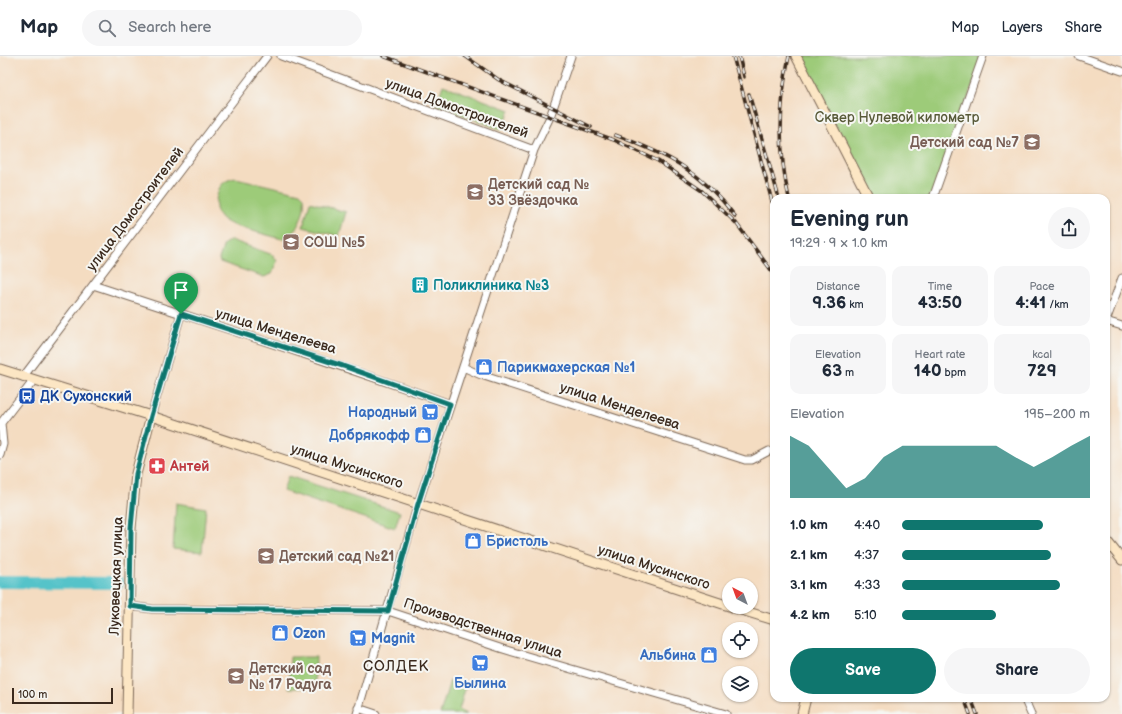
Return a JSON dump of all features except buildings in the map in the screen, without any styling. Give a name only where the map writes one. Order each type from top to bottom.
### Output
[{"type":"street","name":"улица Домостроителей","points":[[23,377],[267,56]]},
{"type":"street","name":"улица Домостроителей","points":[[281,56],[534,150]]},
{"type":"street","points":[[376,714],[358,711],[418,504],[534,150],[550,117],[571,56]]},
{"type":"street","points":[[796,56],[867,194]]},
{"type":"street","points":[[935,194],[983,56]]},
{"type":"street","points":[[1079,56],[1122,71]]},
{"type":"street","points":[[1110,310],[1122,278]]},
{"type":"street","name":"улица Менделеева","points":[[93,285],[343,366],[450,404]]},
{"type":"street","points":[[151,416],[181,314]]},
{"type":"street","points":[[1110,322],[1122,326]]},
{"type":"street","name":"улица Менделеева","points":[[463,367],[481,375],[745,460],[752,460],[769,451]]},
{"type":"street","name":"улица Мусинского","points":[[0,369],[151,416],[722,604]]},
{"type":"street","points":[[0,456],[3,444],[1,423],[34,380]]},
{"type":"street","name":"Луковецкая улица","points":[[127,714],[131,528],[136,474],[151,416]]},
{"type":"street","points":[[1110,545],[1122,560]]},
{"type":"street","name":"Производственная улица","points":[[130,606],[152,609],[388,611],[503,649],[726,714]]},
{"type":"street","points":[[755,614],[770,619]]},
{"type":"street","points":[[802,714],[805,702]]},
{"type":"street","points":[[1026,702],[1030,714]]},
{"type":"green space","name":"Сквер Нулевой километр","points":[[796,56],[983,56],[934,194],[867,194]]},
{"type":"green space","points":[[443,85],[510,110],[502,130],[436,105]]},
{"type":"green space","points":[[236,178],[300,193],[304,197],[304,209],[297,227],[288,236],[282,239],[234,225],[222,219],[216,208],[218,192],[224,182]]},
{"type":"green space","points":[[310,202],[346,212],[339,236],[303,227]]},
{"type":"green space","points":[[231,240],[273,255],[277,261],[272,274],[264,277],[220,262],[219,259],[224,244]]},
{"type":"green space","points":[[288,476],[400,512],[395,528],[283,491]]},
{"type":"green space","points":[[176,503],[206,508],[202,552],[173,549]]},
{"type":"green space","points":[[290,657],[316,657],[315,688],[289,688]]},
{"type":"green space","points":[[450,681],[466,686],[459,710],[467,714],[440,714]]},
{"type":"waterway","points":[[0,582],[118,583]]},
{"type":"railway","points":[[383,56],[614,140],[658,161],[702,191],[736,223],[770,269]]},
{"type":"railway","points":[[465,56],[499,80],[591,127]]},
{"type":"railway","points":[[733,56],[770,194]]},
{"type":"railway","points":[[739,56],[744,77]]},
{"type":"railway","points":[[788,194],[783,163],[781,127],[783,91],[789,56]]},
{"type":"railway","points":[[749,94],[778,194]]},
{"type":"railway","points":[[615,135],[651,149],[682,166],[709,187],[735,216]]},
{"type":"railway","points":[[966,702],[970,714]]},
{"type":"railway","points":[[972,702],[977,714]]},
{"type":"place","name":"Детский сад №7","points":[[1032,142]]},
{"type":"place","name":"Детский сад № 33 Звёздочка","points":[[475,192]]},
{"type":"place","name":"СОШ №5","points":[[291,242]]},
{"type":"place","name":"Поликлиника №3","points":[[420,285]]},
{"type":"place","name":"Парикмахерская №1","points":[[484,367]]},
{"type":"place","name":"ДК Сухонский","points":[[27,396]]},
{"type":"place","name":"Народный","points":[[430,412]]},
{"type":"place","name":"Добрякофф","points":[[423,435]]},
{"type":"place","name":"Антей","points":[[157,466]]},
{"type":"place","name":"Бристоль","points":[[473,541]]},
{"type":"place","name":"Детский сад №21","points":[[266,556]]},
{"type":"place","name":"Ozon","points":[[280,633]]},
{"type":"place","name":"Magnit","points":[[358,638]]},
{"type":"place","name":"Альбина","points":[[709,655]]},
{"type":"place","name":"Былина","points":[[480,663]]},
{"type":"place","name":"Детский сад № 17 Радуга","points":[[236,676]]},
{"type":"district","name":"СОЛДЕК","points":[[396,666]]},
{"type":"route","points":[[181,314],[343,366],[450,404],[418,504],[388,611],[152,609],[130,606],[131,528],[136,474],[151,416],[181,314]]}]
